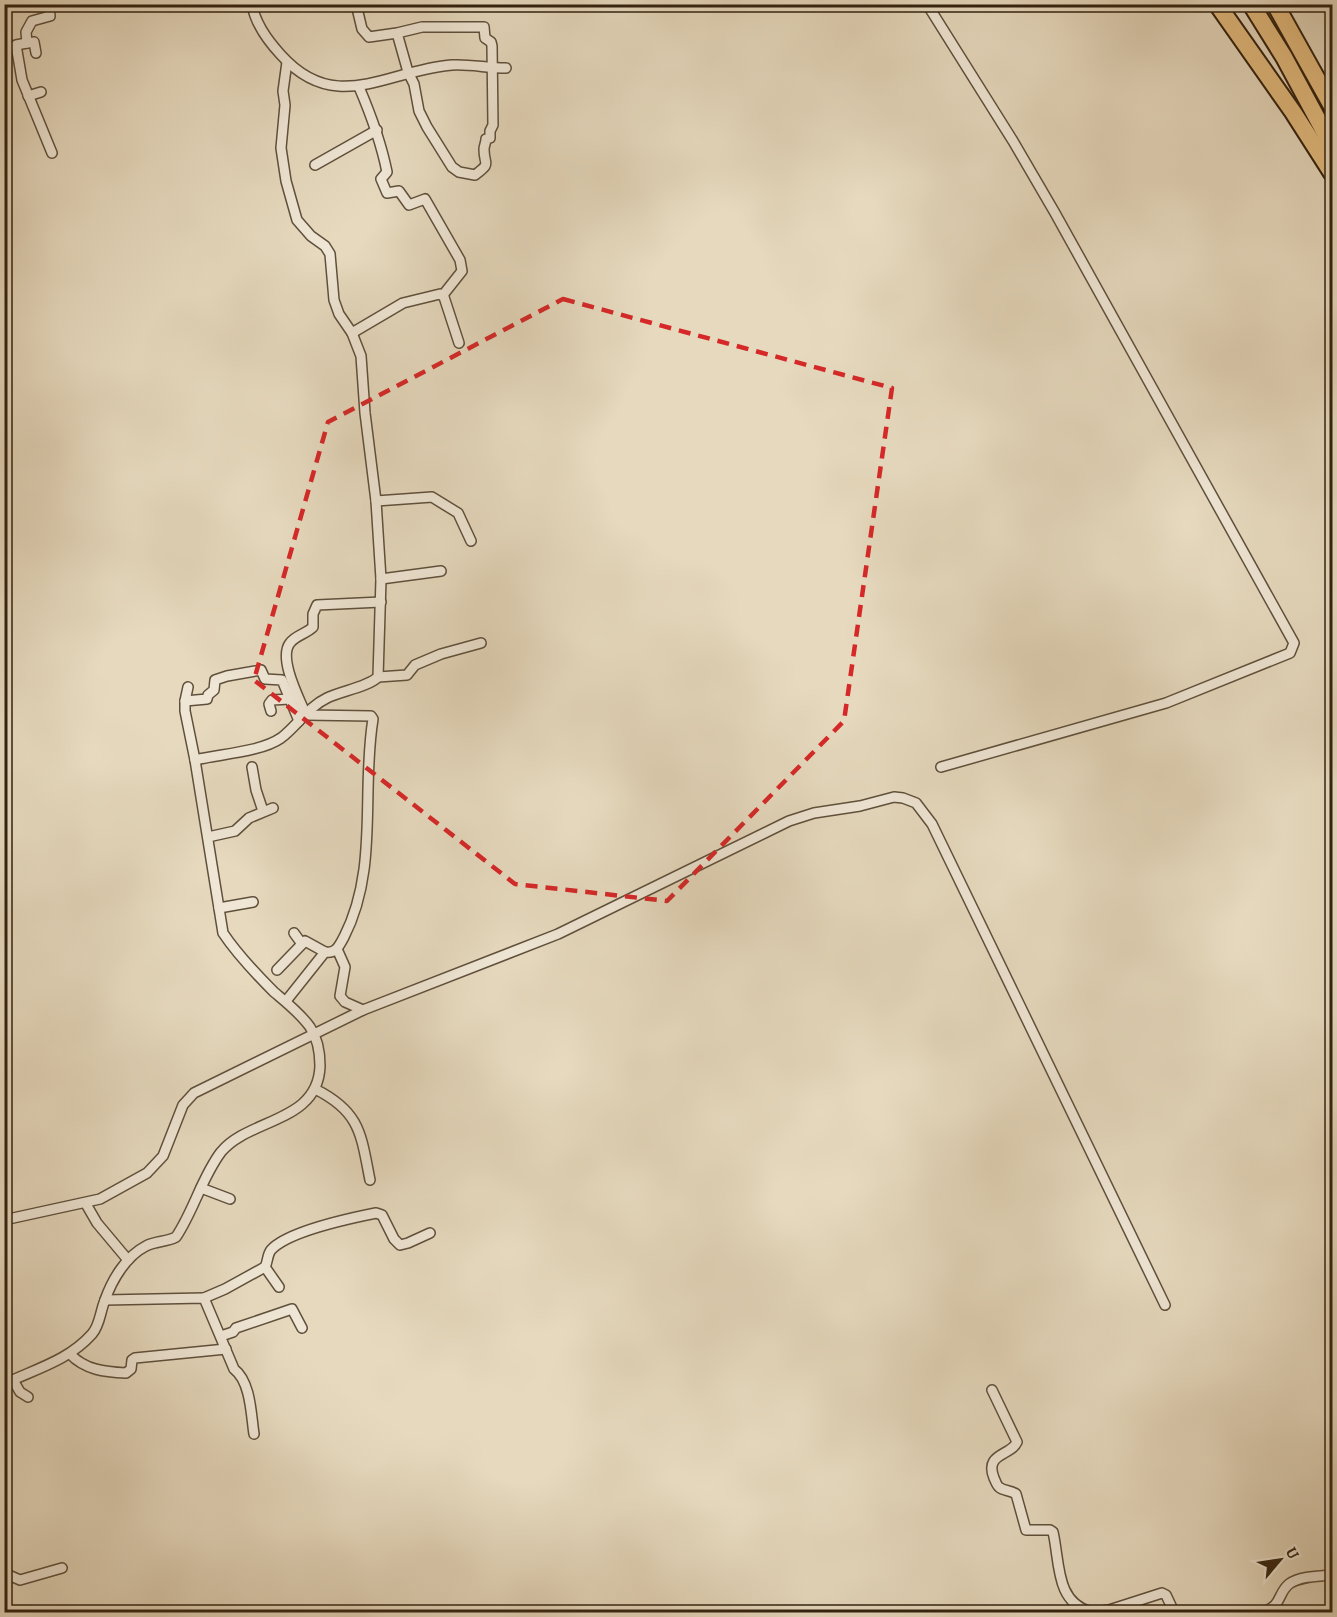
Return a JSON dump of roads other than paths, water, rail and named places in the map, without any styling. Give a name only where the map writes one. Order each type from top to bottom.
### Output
[{"type":"highway","points":[[1217,4],[1293,112],[1332,173]]},
{"type":"highway","points":[[1251,4],[1284,57],[1332,147]]},
{"type":"highway","points":[[1275,4],[1332,106]]},
{"type":"street","points":[[27,43],[26,32],[29,24],[32,21],[49,17],[51,13],[49,4]]},
{"type":"street","points":[[252,4],[254,14],[264,33],[287,62],[298,71],[328,85],[359,87],[408,72],[453,65],[506,68]]},
{"type":"street","points":[[356,4],[364,34],[369,37],[422,27],[484,27],[485,38],[491,42],[493,125],[484,149],[487,160],[484,167],[472,175],[459,172],[452,167],[419,111],[414,84],[408,72],[397,33]]},
{"type":"street","points":[[927,4],[1055,213],[1294,642],[1290,653],[1166,703],[941,767]]},
{"type":"street","points":[[36,52],[34,42],[16,45],[22,80],[52,153]]},
{"type":"street","points":[[287,62],[283,91],[285,105],[281,148],[286,180],[297,220],[312,236],[326,246],[330,254],[334,300],[339,314],[352,333],[361,356],[364,403],[376,501],[381,579],[378,677]]},
{"type":"street","points":[[352,333],[403,303],[442,295],[462,271],[460,260],[425,199],[410,205],[399,191],[387,193],[381,179],[387,172],[377,130],[359,87]]},
{"type":"street","points":[[28,96],[41,92]]},
{"type":"street","points":[[315,165],[377,130]]},
{"type":"street","points":[[442,295],[459,343]]},
{"type":"street","points":[[376,501],[432,497],[458,513],[471,541]]},
{"type":"street","points":[[381,579],[441,571]]},
{"type":"street","points":[[302,718],[285,657],[289,644],[313,627],[313,614],[317,605],[381,602]]},
{"type":"street","points":[[195,759],[270,744],[282,737],[328,697],[372,682],[378,677],[406,676],[415,665],[441,654],[481,643]]},
{"type":"street","points":[[184,701],[207,699],[208,694],[214,690],[215,680],[259,670],[265,679],[282,680],[302,718]]},
{"type":"street","points":[[28,1398],[9,1382],[70,1354],[96,1329],[105,1300],[128,1260],[144,1246],[176,1237],[201,1188],[225,1149],[247,1134],[290,1113],[315,1089],[320,1073],[318,1046],[301,1016],[232,946],[222,929],[184,701],[188,687]]},
{"type":"street","points":[[271,711],[272,700],[290,699]]},
{"type":"street","points":[[277,970],[306,942],[324,952],[330,953],[337,949],[360,898],[365,869],[373,719],[369,716],[302,718]]},
{"type":"street","points":[[208,837],[235,831],[249,818],[268,810],[256,790],[252,767]]},
{"type":"street","points":[[4,1220],[86,1204],[112,1194],[153,1168],[163,1156],[183,1105],[194,1093],[363,1010],[558,934],[789,821],[814,813],[860,806],[894,797],[916,803],[932,824],[1165,1305]]},
{"type":"street","points":[[219,908],[254,902]]},
{"type":"street","points":[[294,933],[302,944]]},
{"type":"street","points":[[337,949],[345,967],[340,996],[345,1002],[363,1010]]},
{"type":"street","points":[[286,1001],[324,952]]},
{"type":"street","points":[[315,1089],[337,1101],[359,1130],[370,1180]]},
{"type":"street","points":[[201,1188],[230,1199]]},
{"type":"street","points":[[86,1204],[97,1223],[128,1260]]},
{"type":"street","points":[[105,1300],[204,1298],[265,1267],[272,1249],[284,1242],[318,1226],[349,1218],[376,1213],[382,1215],[394,1239],[400,1245],[430,1233]]},
{"type":"street","points":[[265,1267],[279,1287]]},
{"type":"street","points":[[204,1298],[234,1369],[244,1382],[254,1434]]},
{"type":"street","points":[[221,1336],[233,1332],[236,1328],[292,1309],[302,1328]]},
{"type":"street","points":[[70,1354],[88,1367],[126,1373],[131,1369],[132,1360],[135,1358],[226,1349]]},
{"type":"street","points":[[992,1390],[1017,1442],[1015,1446],[995,1459],[992,1467],[996,1482],[1000,1488],[1016,1494],[1026,1530],[1053,1532],[1066,1595],[1081,1609],[1094,1612],[1109,1610],[1164,1593],[1174,1612]]},
{"type":"street","points":[[4,1573],[20,1580],[62,1568]]},
{"type":"street","points":[[1263,1612],[1275,1605],[1285,1588],[1292,1582],[1332,1575]]}]
